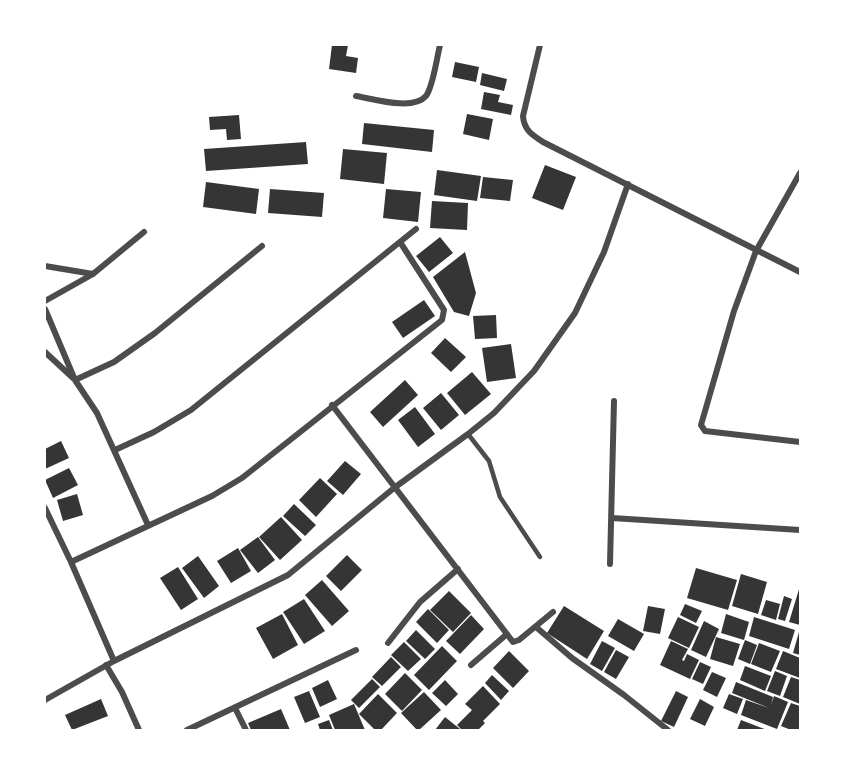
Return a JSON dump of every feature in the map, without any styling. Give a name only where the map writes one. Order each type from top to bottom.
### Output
[{"type":"street","points":[[356,96],[409,104],[420,100],[427,95],[440,45]]},
{"type":"street","points":[[540,45],[523,116],[528,132],[543,142],[800,272]]},
{"type":"street","points":[[800,173],[756,251],[734,311],[701,425],[705,431],[800,442]]},
{"type":"street","points":[[45,700],[106,665],[288,575],[394,488],[494,413],[534,371],[575,313],[604,252],[628,184]]},
{"type":"street","points":[[115,450],[154,432],[191,410],[416,229]]},
{"type":"street","points":[[45,301],[93,274],[144,232]]},
{"type":"street","points":[[71,562],[212,496],[242,478],[442,320],[444,310],[400,242]]},
{"type":"street","points":[[75,380],[114,362],[155,333],[262,246]]},
{"type":"street","points":[[45,266],[93,274]]},
{"type":"street","points":[[45,309],[75,380],[97,413],[148,525]]},
{"type":"street","points":[[45,352],[75,380]]},
{"type":"street","points":[[610,564],[614,401]]},
{"type":"street","points":[[332,405],[513,642],[519,640],[553,612]]},
{"type":"street","points":[[45,508],[114,661]]},
{"type":"street","points":[[612,518],[800,530]]},
{"type":"street","points":[[388,643],[420,602],[458,569]]},
{"type":"street","points":[[536,627],[572,658],[668,730]]},
{"type":"street","points":[[471,665],[507,634]]},
{"type":"street","points":[[187,730],[356,650]]},
{"type":"street","points":[[106,665],[122,692],[139,730]]},
{"type":"street","points":[[236,708],[246,730]]},
{"type":"lane","points":[[468,434],[489,460],[501,497],[540,557]]},
{"type":"building","points":[[332,45],[348,45],[346,56],[358,58],[356,73],[329,69]]},
{"type":"building","points":[[455,62],[479,67],[476,82],[452,77]]},
{"type":"building","points":[[482,73],[507,79],[504,91],[480,85]]},
{"type":"building","points":[[484,92],[500,95],[498,102],[513,105],[511,115],[481,109]]},
{"type":"building","points":[[467,114],[493,119],[489,140],[463,134]]},
{"type":"building","points":[[239,115],[241,139],[227,140],[226,129],[210,130],[209,117]]},
{"type":"building","points":[[364,123],[434,130],[432,152],[362,144]]},
{"type":"building","points":[[306,142],[308,164],[206,171],[204,149]]},
{"type":"building","points":[[343,149],[387,153],[384,184],[340,179]]},
{"type":"building","points":[[545,165],[576,177],[563,210],[532,198]]},
{"type":"building","points":[[437,170],[481,176],[477,201],[434,195]]},
{"type":"building","points":[[483,177],[513,180],[510,201],[480,198]]},
{"type":"building","points":[[206,182],[259,189],[256,214],[203,207]]},
{"type":"building","points":[[270,189],[324,193],[322,217],[268,213]]},
{"type":"building","points":[[386,189],[421,192],[418,222],[383,218]]},
{"type":"building","points":[[432,201],[468,203],[467,230],[430,228]]},
{"type":"building","points":[[440,237],[453,253],[429,272],[416,256]]},
{"type":"building","points":[[465,252],[476,293],[469,316],[454,312],[433,277]]},
{"type":"building","points":[[424,300],[435,316],[403,338],[392,322]]},
{"type":"building","points":[[496,315],[497,338],[475,339],[473,316]]},
{"type":"building","points":[[445,338],[466,357],[451,372],[431,353]]},
{"type":"building","points":[[511,344],[516,378],[487,382],[482,348]]},
{"type":"building","points":[[472,372],[491,394],[465,415],[447,393]]},
{"type":"building","points":[[405,380],[418,395],[383,427],[370,412]]},
{"type":"building","points":[[441,393],[459,415],[441,430],[423,408]]},
{"type":"building","points":[[415,407],[435,434],[418,447],[398,420]]},
{"type":"building","points":[[61,441],[69,458],[45,469],[45,449]]},
{"type":"building","points":[[345,461],[361,474],[343,495],[327,481]]},
{"type":"building","points":[[69,468],[78,485],[53,498],[45,480]]},
{"type":"building","points":[[320,478],[337,494],[316,517],[299,500]]},
{"type":"building","points":[[77,494],[83,515],[63,521],[57,500]]},
{"type":"building","points":[[294,504],[316,525],[305,536],[283,516]]},
{"type":"building","points":[[281,517],[302,540],[280,560],[259,537]]},
{"type":"building","points":[[258,537],[275,560],[258,573],[240,550]]},
{"type":"building","points":[[238,548],[251,571],[231,583],[217,561]]},
{"type":"building","points":[[347,555],[362,570],[341,591],[326,576]]},
{"type":"building","points":[[198,556],[219,586],[204,598],[182,568]]},
{"type":"building","points":[[178,567],[198,599],[181,610],[160,578]]},
{"type":"building","points":[[696,568],[737,580],[728,610],[687,598]]},
{"type":"building","points":[[741,574],[767,582],[758,614],[732,606]]},
{"type":"building","points":[[322,580],[349,611],[332,626],[305,595]]},
{"type":"building","points":[[800,586],[800,625],[789,622]]},
{"type":"building","points":[[449,591],[471,613],[453,632],[430,610]]},
{"type":"building","points":[[784,596],[792,599],[785,621],[778,619]]},
{"type":"building","points":[[304,599],[325,631],[304,644],[283,612]]},
{"type":"building","points":[[766,600],[780,604],[776,620],[761,615]]},
{"type":"building","points":[[685,604],[702,611],[696,623],[680,615]]},
{"type":"building","points":[[564,606],[604,631],[587,659],[547,633]]},
{"type":"building","points":[[648,606],[665,609],[660,634],[643,631]]},
{"type":"building","points":[[428,609],[449,630],[437,643],[416,622]]},
{"type":"building","points":[[282,614],[298,645],[273,659],[256,628]]},
{"type":"building","points":[[726,614],[749,622],[744,640],[721,633]]},
{"type":"building","points":[[471,615],[484,629],[460,654],[446,641]]},
{"type":"building","points":[[678,617],[699,627],[689,648],[668,638]]},
{"type":"building","points":[[754,617],[795,630],[789,649],[749,636]]},
{"type":"building","points":[[618,619],[644,634],[634,651],[608,636]]},
{"type":"building","points":[[704,621],[719,629],[706,657],[691,650]]},
{"type":"building","points":[[416,630],[435,649],[425,659],[406,641]]},
{"type":"building","points":[[800,632],[800,655],[793,653]]},
{"type":"building","points":[[716,637],[740,644],[733,666],[710,659]]},
{"type":"building","points":[[745,640],[757,645],[750,664],[738,659]]},
{"type":"building","points":[[602,641],[615,648],[602,671],[590,664]]},
{"type":"building","points":[[671,641],[688,649],[682,660],[684,661],[687,654],[699,660],[690,679],[660,665]]},
{"type":"building","points":[[404,642],[421,659],[408,671],[391,655]]},
{"type":"building","points":[[759,643],[780,651],[771,672],[751,664]]},
{"type":"building","points":[[442,646],[457,661],[429,690],[414,675]]},
{"type":"building","points":[[616,650],[629,657],[616,679],[604,672]]},
{"type":"building","points":[[509,651],[529,671],[513,688],[493,668]]},
{"type":"building","points":[[783,651],[800,658],[800,678],[776,669]]},
{"type":"building","points":[[391,657],[401,667],[382,686],[372,677]]},
{"type":"building","points":[[700,662],[711,667],[703,684],[692,679]]},
{"type":"building","points":[[745,666],[771,676],[765,691],[740,680]]},
{"type":"building","points":[[775,671],[787,676],[780,696],[767,691]]},
{"type":"building","points":[[712,672],[726,678],[717,697],[703,690]]},
{"type":"building","points":[[405,673],[422,690],[402,711],[385,694]]},
{"type":"building","points":[[492,675],[509,691],[501,700],[485,683]]},
{"type":"building","points":[[791,677],[800,680],[800,704],[783,697]]},
{"type":"building","points":[[372,679],[380,687],[359,708],[351,700]]},
{"type":"building","points":[[328,680],[337,699],[320,707],[312,688]]},
{"type":"building","points":[[445,680],[458,694],[446,706],[432,693]]},
{"type":"building","points":[[736,682],[773,697],[771,705],[774,696],[788,702],[777,729],[741,715],[746,700],[769,708],[732,693]]},
{"type":"building","points":[[483,686],[500,704],[483,721],[485,723],[478,730],[462,730],[457,725],[472,710],[465,704]]},
{"type":"building","points":[[309,691],[320,717],[305,723],[294,697]]},
{"type":"building","points":[[676,691],[688,697],[674,727],[661,721]]},
{"type":"building","points":[[424,692],[441,710],[417,730],[401,713]]},
{"type":"building","points":[[378,694],[397,713],[381,730],[375,730],[359,714]]},
{"type":"building","points":[[729,694],[743,699],[737,714],[723,708]]},
{"type":"building","points":[[101,699],[108,716],[72,730],[65,715]]},
{"type":"building","points":[[700,699],[714,707],[705,726],[690,719]]},
{"type":"building","points":[[791,703],[800,706],[800,730],[791,730],[781,726]]},
{"type":"building","points":[[354,704],[365,730],[335,730],[329,715]]},
{"type":"building","points":[[281,709],[290,730],[251,730],[248,723]]},
{"type":"building","points":[[445,717],[460,729],[435,730]]},
{"type":"building","points":[[329,720],[333,730],[320,730],[318,724]]},
{"type":"building","points":[[741,720],[767,730],[737,730]]}]
